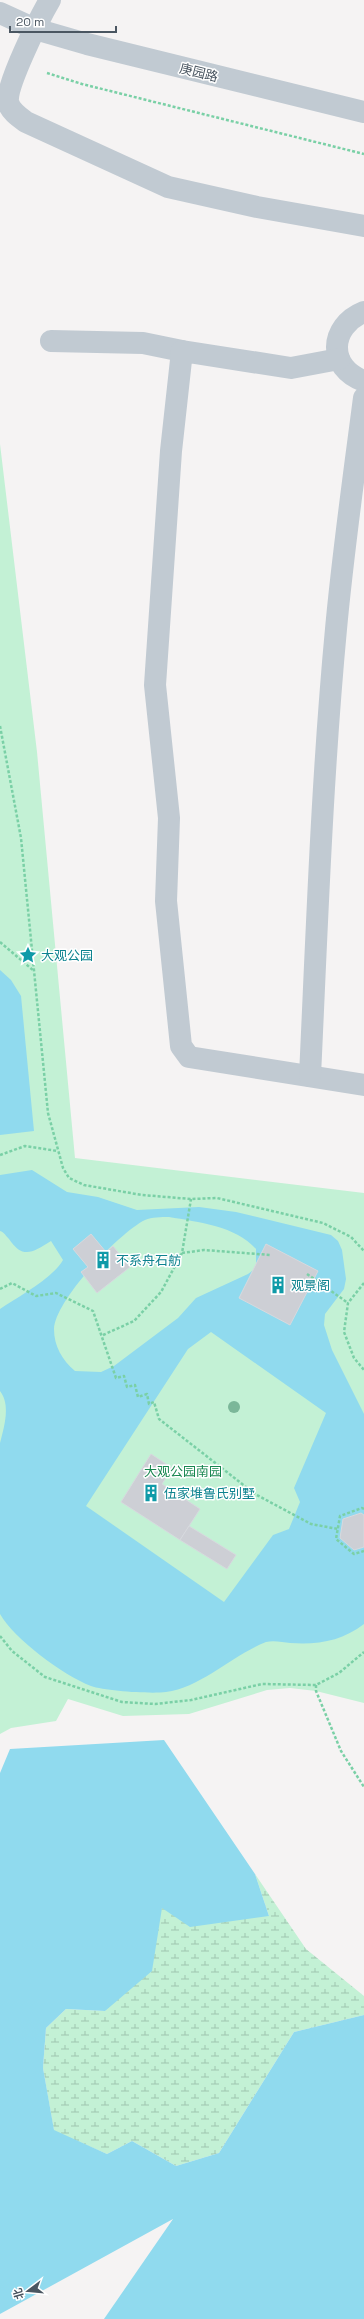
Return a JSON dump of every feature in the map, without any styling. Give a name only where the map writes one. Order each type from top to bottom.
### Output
[{"type":"street","points":[[50,0],[35,29],[9,89],[8,102],[15,114],[26,122],[168,187],[257,207],[364,226]]},
{"type":"street","name":"庚园路","points":[[0,13],[35,29],[87,44],[364,112]]},
{"type":"street","points":[[364,312],[354,316],[344,324],[338,335],[337,347],[339,360],[345,370],[355,378],[364,381]]},
{"type":"street","points":[[51,341],[143,343],[182,351],[291,368],[339,360]]},
{"type":"street","points":[[182,351],[171,450],[155,685],[169,818],[166,901],[181,1046],[189,1057],[364,1085]]},
{"type":"street","points":[[310,1076],[320,847],[336,630],[345,538],[364,398]]},
{"type":"path","points":[[20,64],[82,84],[364,154]]},
{"type":"path","points":[[0,726],[21,838],[48,1113],[57,1151],[63,1168],[69,1178],[84,1185],[142,1195],[191,1199],[216,1198],[323,1224],[351,1237],[364,1251]]},
{"type":"path","points":[[0,942],[34,971]]},
{"type":"path","points":[[0,1154],[25,1146],[57,1151]]},
{"type":"path","points":[[103,1335],[134,1321],[161,1292],[182,1253],[191,1199]]},
{"type":"path","points":[[182,1253],[204,1250],[270,1255]]},
{"type":"path","points":[[307,1274],[348,1303]]},
{"type":"path","points":[[0,1289],[12,1283],[36,1296],[56,1293],[93,1310],[103,1335],[116,1378],[124,1376],[127,1387],[135,1385],[138,1397],[147,1394],[149,1404],[154,1402],[159,1420],[255,1494],[295,1514],[311,1524],[338,1529]]},
{"type":"path","points":[[364,1283],[348,1303],[344,1332],[354,1358],[364,1370]]},
{"type":"path","points":[[364,1509],[362,1508],[340,1516],[336,1539],[354,1554],[364,1551]]},
{"type":"path","points":[[0,1636],[12,1651],[45,1677],[122,1702],[155,1704],[191,1700],[262,1684],[316,1685],[339,1673],[364,1652]]},
{"type":"path","points":[[316,1685],[316,1691],[341,1751],[364,1787]]},
{"type":"green space","name":"大观公园南园","points":[[0,444],[37,752],[75,1158],[364,1193],[364,1703],[316,1691],[290,1688],[267,1690],[189,1714],[123,1716],[68,1699],[56,1721],[11,1728],[0,1734]]},
{"type":"green space","points":[[255,1874],[306,1949],[364,1996],[364,2015],[294,2032],[219,2153],[176,2166],[132,2141],[107,2154],[54,2131],[43,2068],[46,2028],[66,2009],[105,2011],[162,1908],[269,1916]]},
{"type":"water","points":[[0,970],[11,980],[21,996],[34,1131],[0,1135]]},
{"type":"water","points":[[32,1170],[67,1192],[98,1197],[137,1210],[199,1207],[236,1212],[331,1235],[338,1241],[342,1250],[346,1279],[344,1289],[325,1314],[324,1325],[332,1350],[364,1414],[364,1624],[356,1630],[329,1641],[290,1643],[269,1641],[253,1648],[192,1684],[166,1692],[150,1693],[98,1688],[80,1681],[67,1674],[40,1655],[7,1624],[0,1614],[0,1443],[5,1423],[6,1409],[0,1391],[0,1309],[51,1274],[63,1260],[51,1241],[33,1251],[24,1252],[14,1246],[5,1234],[0,1231],[0,1175]],"holes":[[[157,1217],[169,1217],[216,1226],[238,1235],[248,1241],[256,1249],[256,1268],[248,1274],[196,1298],[178,1318],[114,1366],[101,1372],[75,1371],[66,1362],[57,1347],[54,1335],[57,1316],[65,1301],[90,1268],[120,1238],[145,1220]],[[211,1332],[326,1413],[294,1488],[300,1502],[289,1529],[273,1535],[224,1602],[86,1506],[188,1349]]]},
{"type":"water","points":[[164,1740],[255,1874],[269,1916],[190,1927],[162,1908],[152,1971],[105,2011],[66,2009],[46,2028],[43,2068],[54,2130],[107,2154],[132,2141],[176,2166],[219,2153],[294,2032],[364,2015],[364,2319],[104,2319],[173,2219],[0,2314],[0,1773],[10,1749]]},
{"type":"building","name":"不系舟石舫","points":[[91,1234],[106,1252],[113,1246],[130,1267],[97,1293],[81,1272],[88,1267],[73,1249]]},
{"type":"building","name":"观景阁","points":[[266,1244],[318,1271],[290,1325],[239,1298]]},
{"type":"building","name":"伍家堆鲁氏别墅","points":[[151,1454],[172,1468],[162,1484],[200,1509],[180,1540],[121,1502]]},
{"type":"building","points":[[361,1513],[364,1515],[364,1547],[354,1550],[340,1538],[343,1519]]},
{"type":"building","points":[[189,1526],[236,1555],[227,1569],[180,1540]]},
{"type":"place","name":"大观公园","points":[[28,955]]},
{"type":"place","name":"不系舟石舫","points":[[103,1260]]},
{"type":"place","name":"观景阁","points":[[278,1285]]},
{"type":"place","name":"伍家堆鲁氏别墅","points":[[151,1493]]}]
